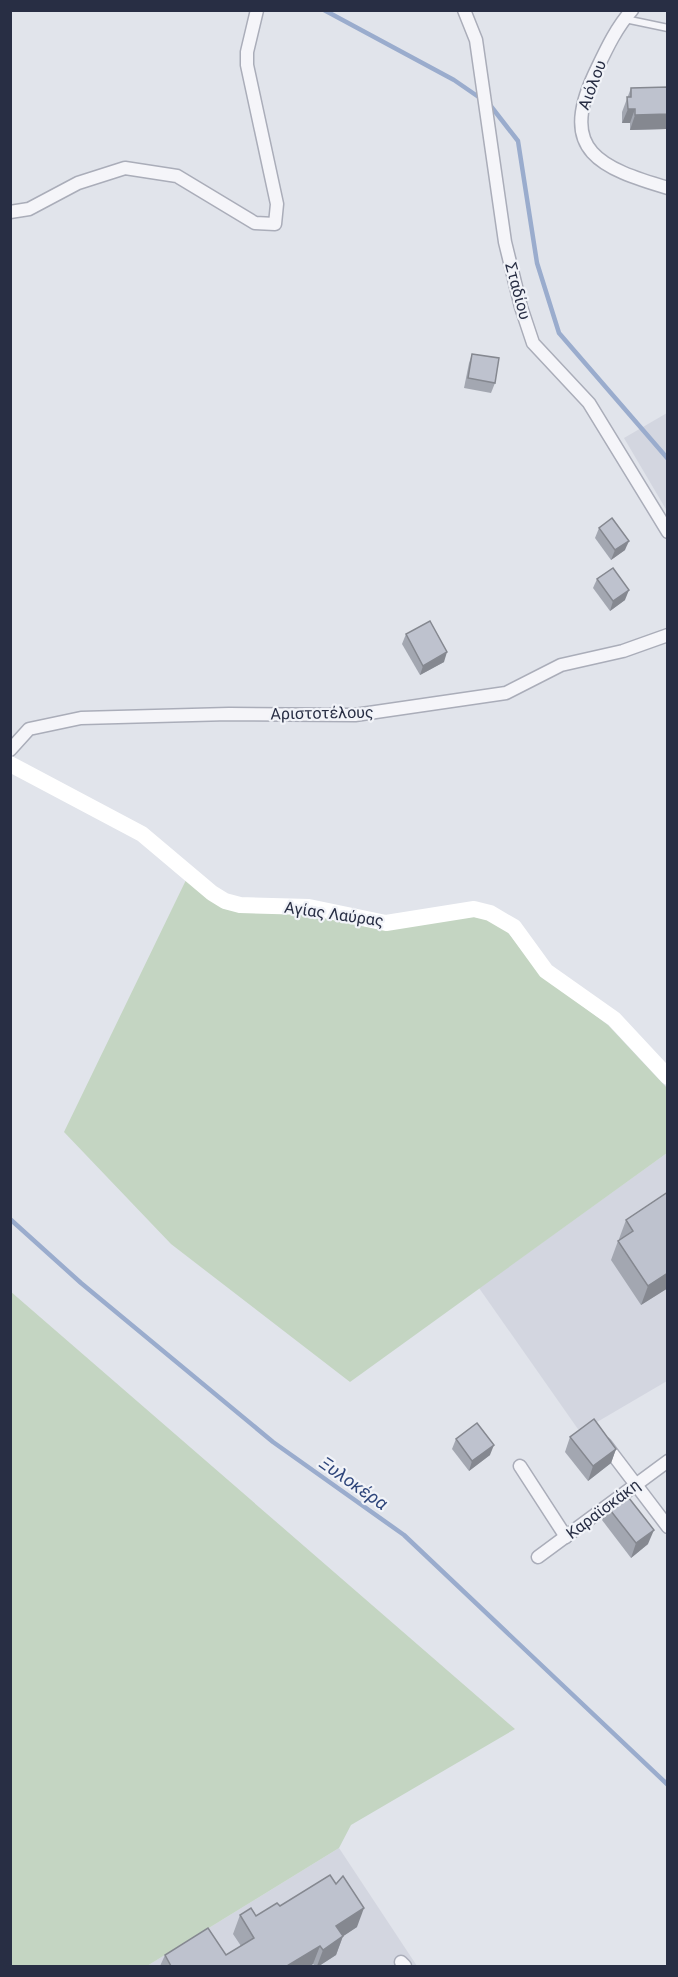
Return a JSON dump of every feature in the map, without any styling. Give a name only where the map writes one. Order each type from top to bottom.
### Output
[{"type":"street","points":[[10,212],[29,209],[78,183],[125,168],[177,176],[255,223],[275,224],[277,204],[247,65],[246,52],[257,10]]},
{"type":"street","name":"Σταδίου","points":[[464,10],[476,40],[505,242],[521,308],[533,343],[589,403],[668,532]]},
{"type":"street","name":"Αιόλου","points":[[628,15],[606,50],[584,97],[580,111],[580,131],[598,158],[607,165],[668,188]]},
{"type":"street","name":"Αριστοτέλους","points":[[10,750],[28,729],[81,718],[230,714],[355,715],[506,693],[561,664],[623,651],[668,634]]},
{"type":"street","name":"Αγίας Λαύρας","points":[[10,764],[142,834],[212,893],[225,901],[240,905],[309,907],[386,923],[474,909],[490,913],[514,927],[546,971],[614,1019],[668,1077]]},
{"type":"street","points":[[600,1437],[668,1527]]},
{"type":"street","name":"Καραϊσκάκη","points":[[538,1557],[668,1461]]},
{"type":"street","points":[[520,1466],[566,1537]]},
{"type":"lane","points":[[628,15],[668,28]]},
{"type":"shaded area","points":[[667,413],[667,511],[624,438]]},
{"type":"shaded area","points":[[667,1153],[667,1381],[580,1432],[479,1288]]},
{"type":"shaded area","points":[[339,1848],[417,1966],[147,1966]]},
{"type":"green space","points":[[186,880],[224,909],[309,914],[468,916],[488,919],[506,930],[541,975],[608,1025],[667,1088],[667,1153],[350,1382],[171,1244],[64,1132]]},
{"type":"green space","points":[[10,1291],[515,1729],[351,1825],[339,1848],[147,1966],[11,1966]]},
{"type":"building","points":[[668,87],[668,114],[635,115],[635,109],[628,109],[627,97],[631,97],[631,88]]},
{"type":"building","points":[[472,354],[499,358],[495,383],[468,378]]},
{"type":"building","points":[[612,518],[629,541],[615,550],[599,528]]},
{"type":"building","points":[[613,568],[629,590],[613,601],[597,579]]},
{"type":"building","points":[[430,621],[447,652],[423,666],[406,634]]},
{"type":"building","points":[[668,1192],[668,1273],[648,1286],[618,1241],[633,1231],[626,1220]]},
{"type":"building","points":[[594,1419],[616,1449],[593,1466],[570,1437]]},
{"type":"building","points":[[477,1423],[494,1445],[472,1461],[456,1439]]},
{"type":"building","points":[[625,1493],[654,1530],[636,1543],[607,1506]]},
{"type":"building","points":[[330,1875],[336,1884],[343,1876],[364,1908],[336,1926],[343,1936],[323,1950],[320,1946],[287,1966],[171,1966],[165,1955],[208,1928],[226,1955],[254,1938],[240,1915],[251,1908],[256,1916],[277,1903],[280,1906]]},
{"type":"waterway","points":[[324,10],[454,80],[483,100]]},
{"type":"waterway","points":[[490,105],[518,141],[537,263],[559,333],[668,459]]},
{"type":"waterway","name":"Ξυλοκέρα","points":[[10,1219],[81,1283],[273,1442],[404,1535],[668,1785]]}]
